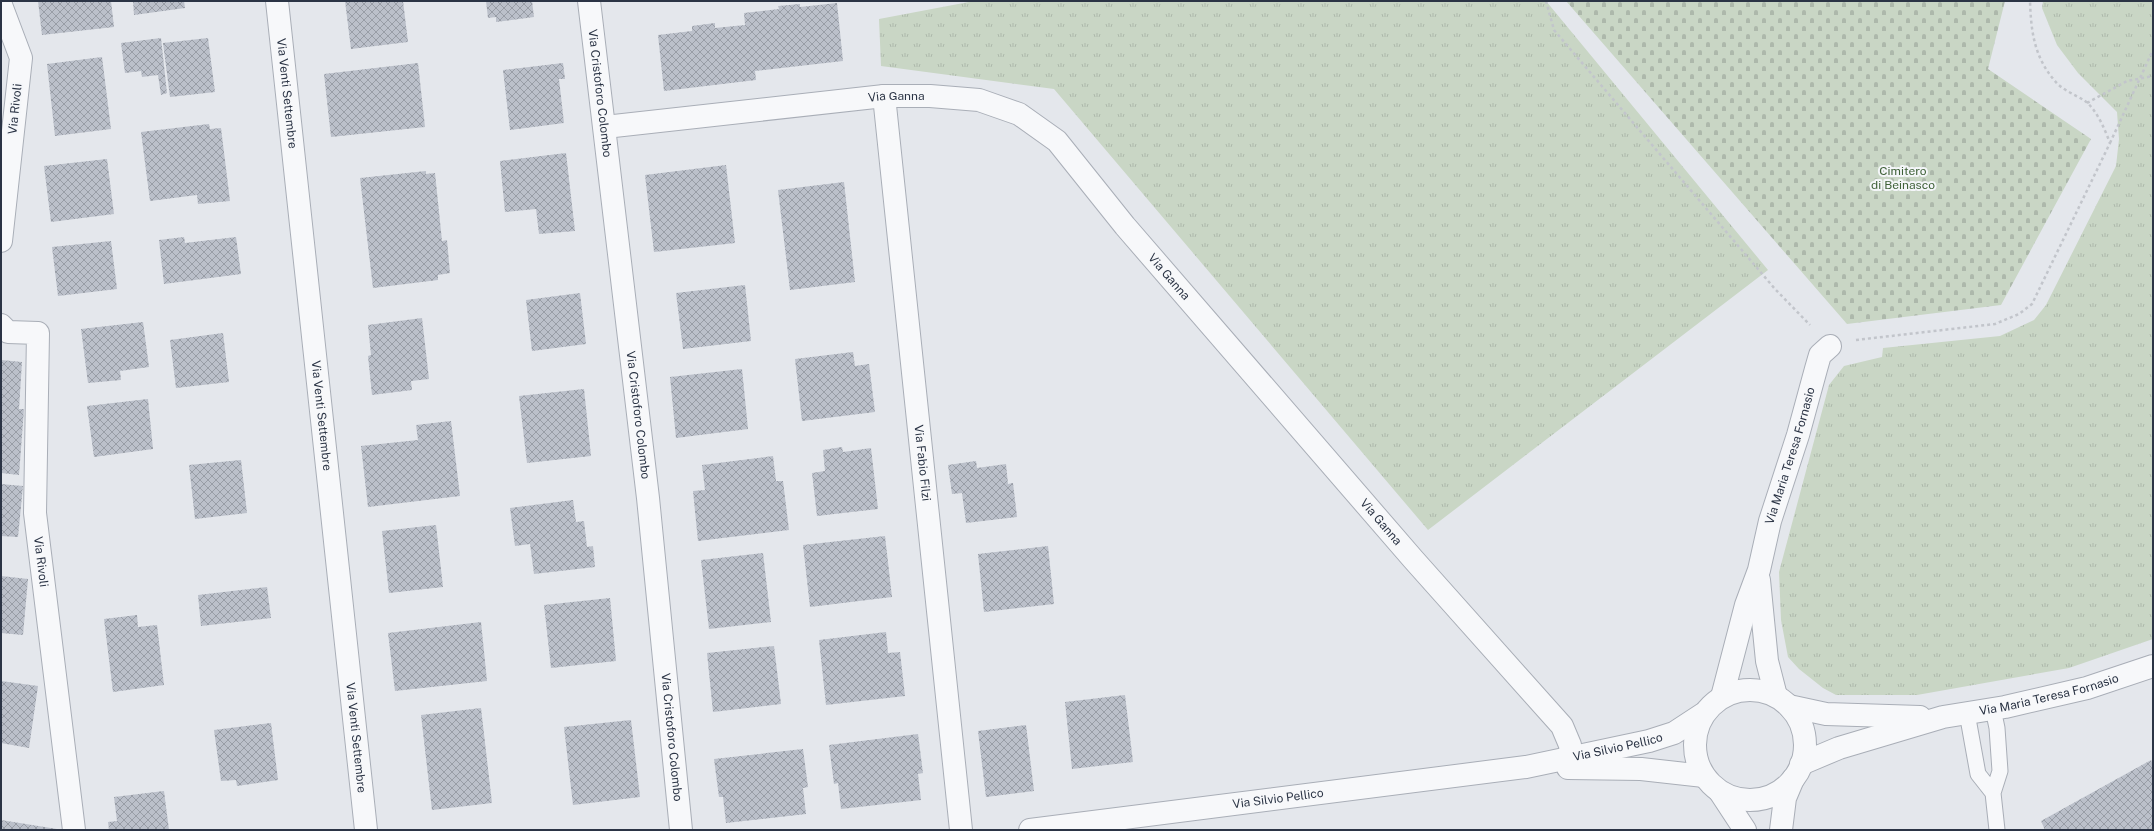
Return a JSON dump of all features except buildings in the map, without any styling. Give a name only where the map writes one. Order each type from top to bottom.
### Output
[{"type":"street","name":"Via Venti Settembre","points":[[277,1],[366,830]]},
{"type":"street","name":"Via Cristoforo Colombo","points":[[589,1],[648,498],[681,830]]},
{"type":"street","name":"Via Rivoli","points":[[1,5],[21,58],[1,241]]},
{"type":"street","name":"Via Ganna","points":[[605,127],[884,96],[930,96],[979,100],[1019,114],[1057,141],[1130,232],[1414,559],[1562,726],[1570,745],[1572,763]]},
{"type":"street","name":"Via Fabio Filzi","points":[[884,96],[961,830]]},
{"type":"street","name":"Via Rivoli","points":[[1,324],[8,332],[38,333],[35,513],[74,830]]},
{"type":"street","name":"Via Maria Teresa Fornasio","points":[[1722,697],[1746,605],[1759,570],[1770,521],[1798,435],[1820,355],[1830,346]]},
{"type":"street","name":"Via Maria Teresa Fornasio","points":[[1759,570],[1763,632],[1767,661],[1783,701],[1826,714],[1943,717],[1967,714],[2087,688],[2153,666]]},
{"type":"street","points":[[1745,830],[1720,792],[1704,776],[1697,762],[1694,744],[1697,728],[1704,714],[1722,697],[1743,690],[1760,690],[1783,701],[1799,719],[1805,735],[1805,753],[1785,798],[1781,830]]},
{"type":"street","name":"Via Silvio Pellico","points":[[1572,763],[1674,733],[1704,714]]},
{"type":"street","name":"Via Maria Teresa Fornasio","points":[[1797,771],[1839,748],[1943,717]]},
{"type":"street","name":"Via Silvio Pellico","points":[[1030,830],[1526,767],[1572,763],[1704,776]]},
{"type":"street","points":[[1720,792],[1738,799],[1758,800],[1775,794],[1789,784],[1797,771]]},
{"type":"lane","points":[[1993,709],[1997,728],[2000,771],[1992,793],[1997,830]]},
{"type":"lane","points":[[1967,714],[1978,774],[1992,793]]},
{"type":"path","points":[[1546,1],[1554,30],[1775,289],[1830,346],[1846,342],[1994,324],[2019,314],[2032,304],[2153,50]]},
{"type":"path","points":[[2030,1],[2031,30],[2038,56],[2055,82],[2087,102],[2104,127],[2110,143]]},
{"type":"path","points":[[2087,102],[2127,81],[2153,76]]},
{"type":"green space","points":[[974,1],[1546,1],[1768,270],[1428,530],[1054,89],[881,66],[879,19]]},
{"type":"green space","name":"Cimitero di Beinasco","points":[[1566,1],[2005,1],[1988,69],[2091,139],[2001,305],[1847,324]]},
{"type":"green space","points":[[2043,1],[2153,1],[2153,639],[2069,668],[1917,695],[1836,695],[1823,688],[1799,669],[1788,657],[1781,620],[1779,572],[1829,385],[1844,366],[1882,357],[1883,348],[2000,336],[2034,320],[2046,305],[2116,166],[2119,139],[2117,112],[2078,73],[2057,45],[2042,8]]}]
